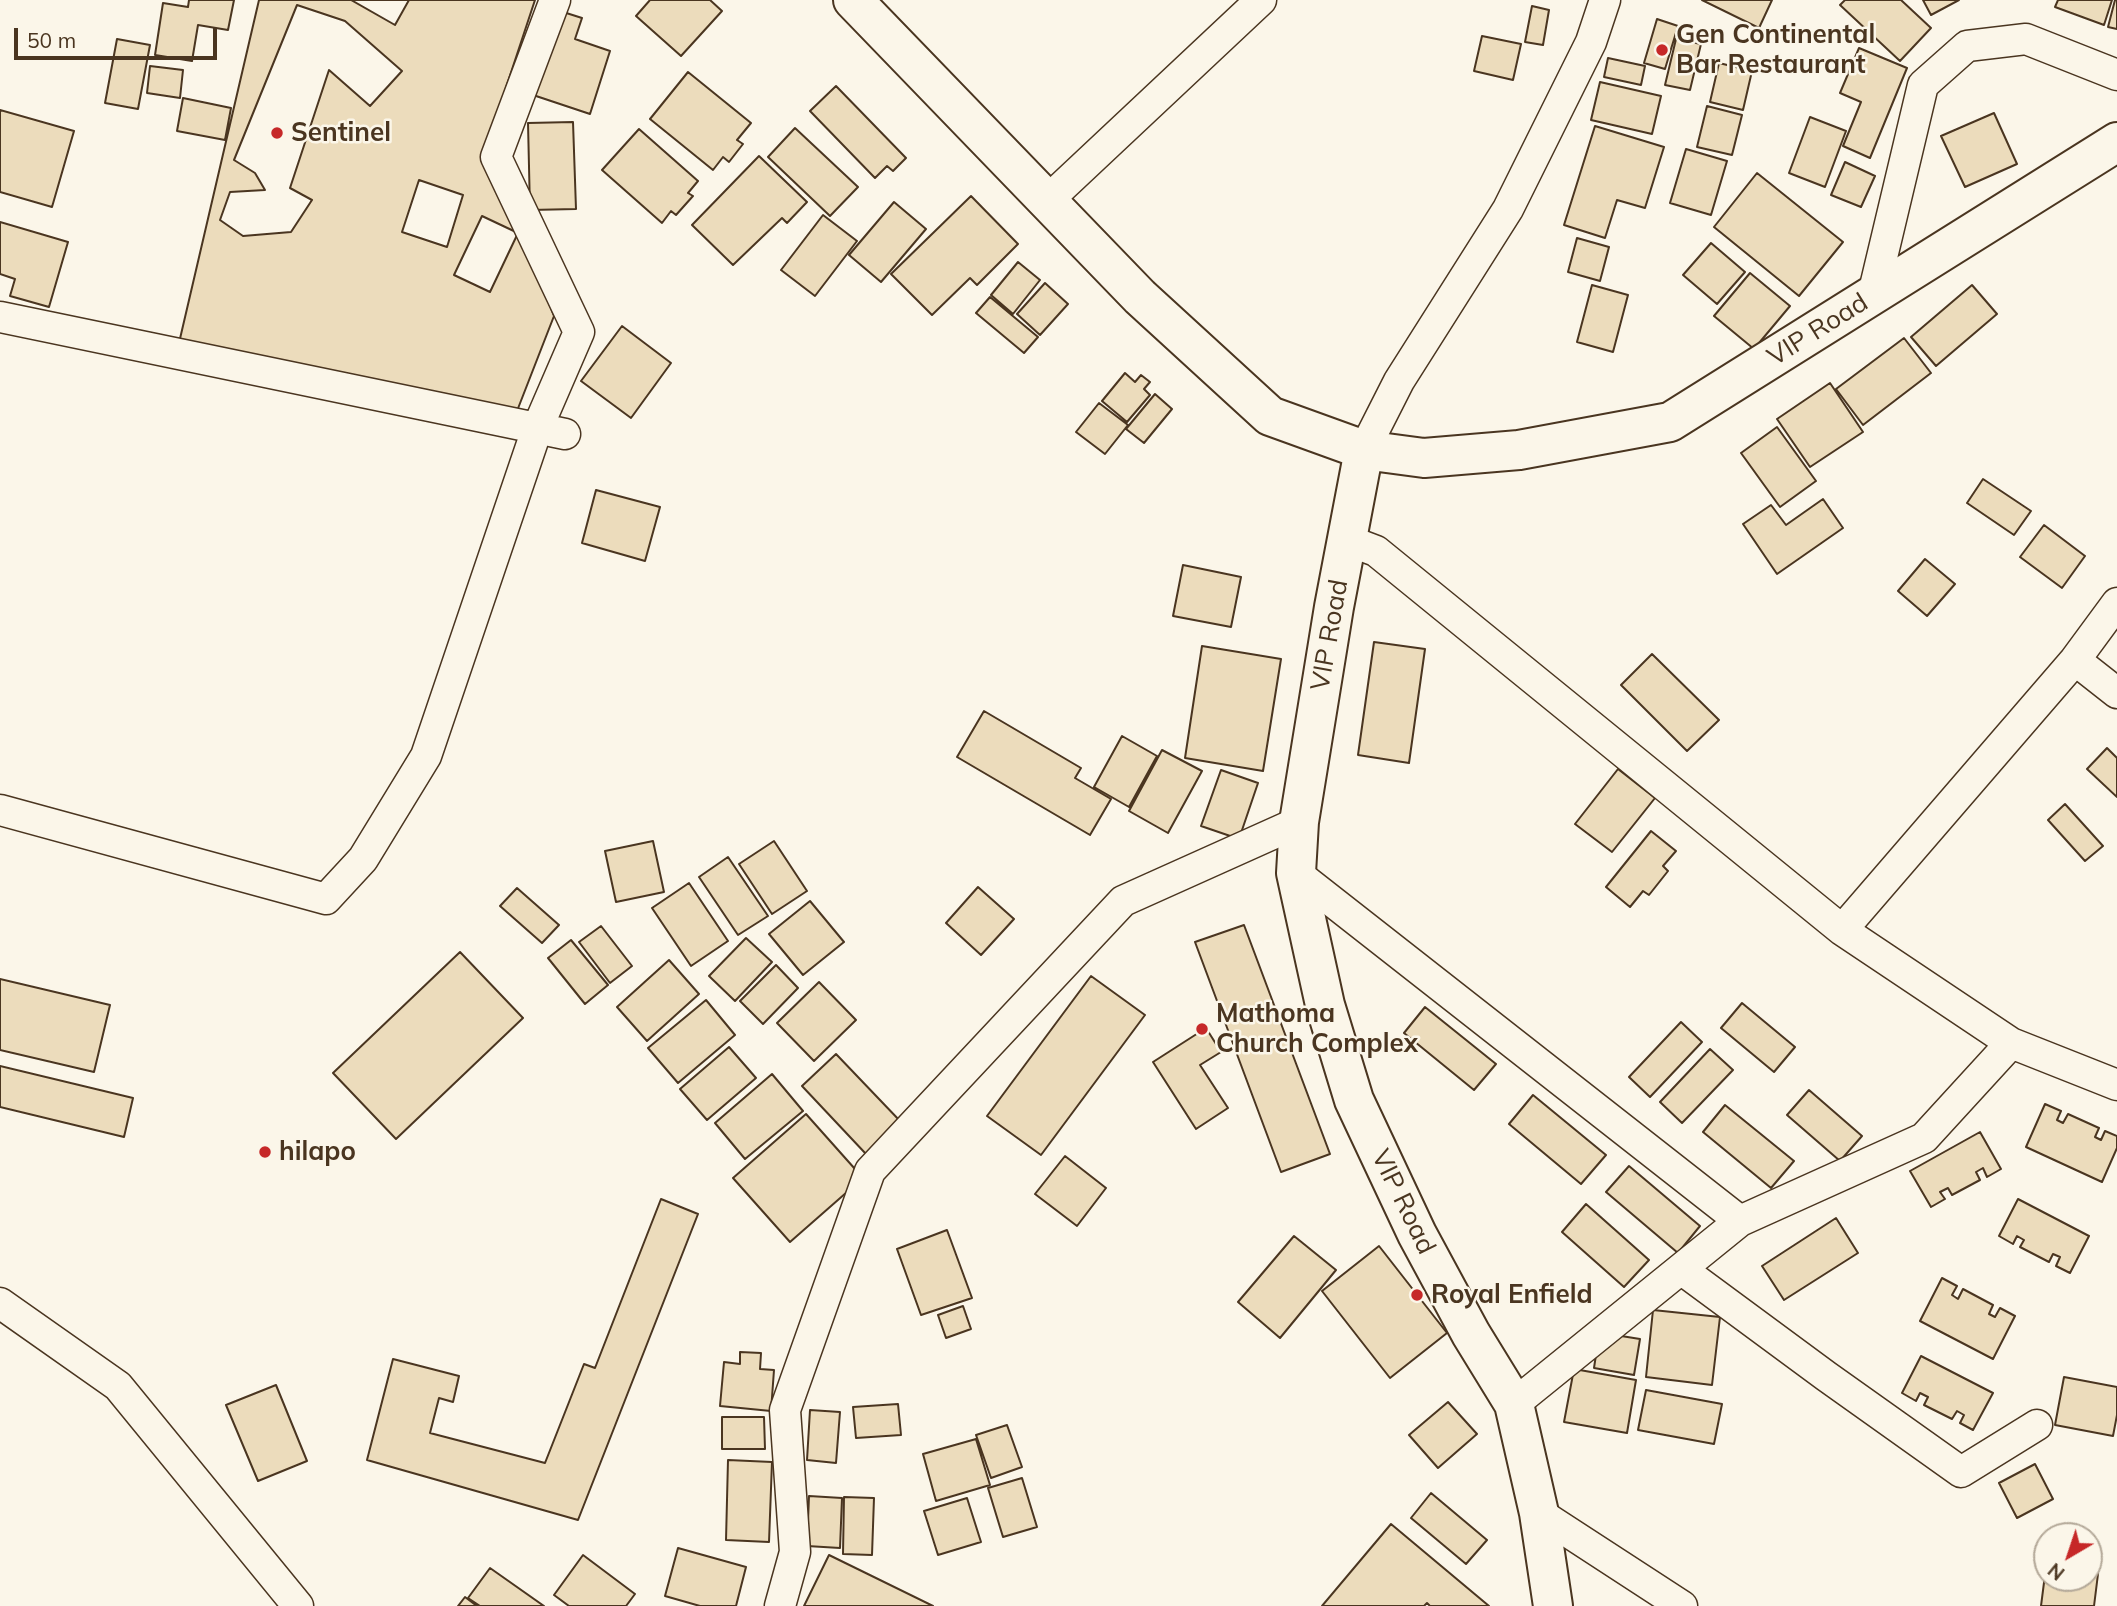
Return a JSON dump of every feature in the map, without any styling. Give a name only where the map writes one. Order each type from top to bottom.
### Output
[{"type":"main road","points":[[853,0],[1140,297],[1270,416],[1364,450]]},
{"type":"main road","name":"VIP Road","points":[[1553,1606],[1539,1513],[1514,1404],[1471,1334],[1417,1234],[1354,1100],[1325,1005],[1296,873],[1299,822],[1364,450],[1424,458],[1506,451],[1670,422],[2117,142]]},
{"type":"street","points":[[0,810],[326,899],[363,859],[426,756],[551,431],[579,332],[495,157],[555,0]]},
{"type":"street","points":[[1048,200],[1261,0]]},
{"type":"street","points":[[1364,450],[1399,381],[1508,209],[1591,42],[1605,0]]},
{"type":"street","points":[[1873,295],[1923,85],[1967,46],[2026,39],[2117,75]]},
{"type":"street","points":[[0,317],[551,431]]},
{"type":"street","points":[[1347,540],[1376,551],[1842,930],[2011,1043],[2117,1085]]},
{"type":"street","points":[[1842,930],[2075,660],[2117,603]]},
{"type":"street","points":[[2075,660],[2117,693]]},
{"type":"street","points":[[780,1606],[795,1552],[785,1410],[870,1171],[1123,901],[1299,822]]},
{"type":"street","points":[[1296,873],[1740,1221]]},
{"type":"street","points":[[1514,1404],[1740,1221],[1924,1138],[2011,1043]]},
{"type":"street","points":[[1681,1269],[1961,1472],[2037,1425]]},
{"type":"street","points":[[0,1303],[118,1386],[298,1606]]},
{"type":"street","points":[[1539,1513],[1682,1606]]},
{"type":"building","points":[[189,0],[234,0],[228,30],[198,25],[192,61],[155,55],[163,3],[188,7]]},
{"type":"building","points":[[259,0],[535,0],[487,145],[554,316],[517,411],[179,343]]},
{"type":"building","points":[[351,0],[409,0],[395,25]]},
{"type":"building","points":[[650,0],[710,0],[722,11],[681,56],[636,16]]},
{"type":"building","points":[[1702,0],[1772,0],[1759,28]]},
{"type":"building","points":[[1845,0],[1901,0],[1931,28],[1900,61],[1840,5]]},
{"type":"building","points":[[1923,0],[1959,0],[1931,15]]},
{"type":"building","points":[[2058,0],[2112,0],[2104,25],[2055,7]]},
{"type":"building","points":[[2117,0],[2117,29],[2108,27]]},
{"type":"building","name":"Sentinel","points":[[297,5],[345,21],[402,71],[370,106],[329,70],[290,188],[312,200],[291,232],[243,236],[220,220],[230,192],[265,190],[255,173],[234,160]]},
{"type":"building","points":[[1532,6],[1549,10],[1543,45],[1525,42]]},
{"type":"building","points":[[560,11],[582,18],[575,39],[610,51],[590,114],[533,95]]},
{"type":"building","points":[[1657,19],[1678,26],[1665,69],[1644,63]]},
{"type":"building","points":[[1482,36],[1521,44],[1513,80],[1474,71]]},
{"type":"building","points":[[117,39],[150,45],[138,109],[105,103]]},
{"type":"building","points":[[1676,39],[1701,44],[1690,90],[1665,85]]},
{"type":"building","points":[[1859,48],[1907,68],[1870,158],[1843,146],[1861,102],[1840,93]]},
{"type":"building","points":[[1608,58],[1645,66],[1641,85],[1604,77]]},
{"type":"building","points":[[1719,63],[1752,71],[1743,110],[1710,102]]},
{"type":"building","points":[[150,66],[183,70],[180,98],[147,93]]},
{"type":"building","points":[[688,72],[751,123],[737,140],[743,144],[729,162],[723,157],[713,170],[650,119]]},
{"type":"building","points":[[1600,82],[1661,96],[1652,134],[1591,120]]},
{"type":"building","points":[[836,86],[906,158],[893,171],[887,166],[875,178],[810,111]]},
{"type":"building","points":[[183,98],[231,108],[225,140],[177,131]]},
{"type":"building","points":[[1707,106],[1742,115],[1732,155],[1697,147]]},
{"type":"building","points":[[0,110],[74,131],[52,207],[0,192]]},
{"type":"building","points":[[1994,113],[2017,164],[1965,187],[1941,136]]},
{"type":"building","points":[[1810,117],[1846,131],[1825,187],[1789,173]]},
{"type":"building","points":[[573,122],[576,209],[530,210],[528,123]]},
{"type":"building","points":[[1595,126],[1664,147],[1645,208],[1617,200],[1605,238],[1564,225]]},
{"type":"building","points":[[795,128],[858,187],[830,216],[768,157]]},
{"type":"building","points":[[639,129],[698,181],[688,193],[693,196],[676,215],[671,211],[662,223],[602,170]]},
{"type":"building","points":[[1686,149],[1727,161],[1711,215],[1670,203]]},
{"type":"building","points":[[759,156],[807,202],[787,223],[782,218],[733,265],[692,225]]},
{"type":"building","points":[[1845,162],[1875,176],[1861,207],[1831,195]]},
{"type":"building","points":[[1757,173],[1843,242],[1799,296],[1714,227]]},
{"type":"building","points":[[419,180],[463,195],[447,247],[402,232]]},
{"type":"building","points":[[971,196],[1018,244],[977,285],[970,278],[932,315],[891,274]]},
{"type":"building","points":[[894,202],[926,229],[881,282],[849,255]]},
{"type":"building","points":[[823,215],[857,241],[815,296],[781,270]]},
{"type":"building","points":[[482,216],[518,233],[490,292],[454,275]]},
{"type":"building","points":[[0,222],[68,242],[49,307],[10,296],[15,279],[0,274]]},
{"type":"building","points":[[1577,238],[1609,247],[1600,281],[1568,272]]},
{"type":"building","points":[[1711,243],[1745,272],[1717,304],[1683,275]]},
{"type":"building","points":[[1018,262],[1040,280],[1013,314],[991,295]]},
{"type":"building","points":[[1750,273],[1790,306],[1754,349],[1714,316]]},
{"type":"building","points":[[1045,283],[1068,304],[1040,335],[1017,314]]},
{"type":"building","points":[[1592,285],[1628,295],[1613,352],[1577,342]]},
{"type":"building","points":[[1972,285],[1997,314],[1936,366],[1911,337]]},
{"type":"building","points":[[990,297],[1038,337],[1024,353],[976,313]]},
{"type":"building","points":[[622,326],[671,363],[631,418],[581,381]]},
{"type":"building","points":[[1904,338],[1931,373],[1863,425],[1836,389]]},
{"type":"building","points":[[1125,373],[1135,382],[1141,375],[1150,382],[1144,389],[1150,395],[1127,422],[1102,401]]},
{"type":"building","points":[[1830,383],[1863,432],[1810,467],[1777,419]]},
{"type":"building","points":[[1155,394],[1172,409],[1144,443],[1126,429]]},
{"type":"building","points":[[1099,403],[1128,425],[1105,454],[1076,432]]},
{"type":"building","points":[[1777,427],[1816,481],[1780,507],[1741,453]]},
{"type":"building","points":[[1983,479],[2031,511],[2014,535],[1967,503]]},
{"type":"building","points":[[596,490],[660,507],[645,561],[582,543]]},
{"type":"building","points":[[1823,499],[1843,528],[1777,574],[1743,524],[1771,505],[1786,525]]},
{"type":"building","points":[[2044,525],[2085,556],[2062,588],[2020,557]]},
{"type":"building","points":[[1925,559],[1955,584],[1927,616],[1898,591]]},
{"type":"building","points":[[1183,565],[1241,577],[1231,627],[1173,616]]},
{"type":"building","points":[[1374,642],[1425,649],[1409,763],[1358,755]]},
{"type":"building","points":[[1202,646],[1281,659],[1263,771],[1185,758]]},
{"type":"building","points":[[1652,654],[1719,720],[1687,751],[1621,685]]},
{"type":"building","points":[[984,711],[1081,768],[1075,778],[1111,799],[1090,835],[957,757]]},
{"type":"building","points":[[1122,736],[1157,756],[1129,807],[1094,787]]},
{"type":"building","points":[[2107,748],[2117,758],[2117,797],[2087,769]]},
{"type":"building","points":[[1162,750],[1202,771],[1168,833],[1129,811]]},
{"type":"building","points":[[1618,769],[1655,798],[1612,852],[1575,824]]},
{"type":"building","points":[[1221,770],[1258,783],[1239,839],[1201,826]]},
{"type":"building","points":[[2065,804],[2103,846],[2085,861],[2048,820]]},
{"type":"building","points":[[1651,831],[1676,851],[1663,866],[1668,871],[1649,895],[1643,891],[1630,907],[1606,887]]},
{"type":"building","points":[[653,841],[664,892],[616,902],[605,851]]},
{"type":"building","points":[[774,841],[807,891],[772,914],[739,864]]},
{"type":"building","points":[[728,857],[768,916],[738,935],[699,877]]},
{"type":"building","points":[[689,883],[728,941],[691,966],[652,908]]},
{"type":"building","points":[[978,887],[1014,919],[981,955],[946,923]]},
{"type":"building","points":[[517,888],[559,925],[542,943],[500,906]]},
{"type":"building","points":[[810,901],[844,942],[803,975],[769,934]]},
{"type":"building","points":[[1244,925],[1330,1154],[1281,1172],[1195,942]]},
{"type":"building","points":[[601,926],[632,966],[610,983],[579,942]]},
{"type":"building","points":[[746,938],[772,962],[735,1001],[709,976]]},
{"type":"building","points":[[571,940],[608,985],[585,1004],[548,958]]},
{"type":"building","points":[[460,952],[523,1018],[396,1139],[333,1073]]},
{"type":"building","points":[[669,960],[699,994],[647,1041],[617,1007]]},
{"type":"building","points":[[776,965],[798,988],[763,1024],[740,1001]]},
{"type":"building","points":[[1091,976],[1145,1015],[1041,1155],[987,1116]]},
{"type":"building","points":[[0,979],[110,1005],[94,1072],[0,1050]]},
{"type":"building","points":[[819,982],[856,1020],[814,1061],[777,1023]]},
{"type":"building","points":[[706,1000],[735,1035],[678,1083],[648,1048]]},
{"type":"building","points":[[1742,1003],[1795,1047],[1774,1072],[1721,1028]]},
{"type":"building","points":[[1425,1007],[1496,1064],[1474,1090],[1404,1033]]},
{"type":"building","points":[[1681,1022],[1702,1042],[1650,1097],[1629,1077]]},
{"type":"building","points":[[1206,1028],[1221,1052],[1200,1065],[1228,1108],[1196,1129],[1153,1062]]},
{"type":"building","points":[[729,1047],[756,1078],[707,1120],[680,1089]]},
{"type":"building","points":[[1710,1049],[1733,1070],[1682,1123],[1660,1102]]},
{"type":"building","points":[[836,1054],[901,1122],[866,1154],[802,1086]]},
{"type":"building","points":[[0,1066],[133,1098],[124,1137],[0,1107]]},
{"type":"building","points":[[772,1074],[803,1111],[745,1159],[715,1123]]},
{"type":"building","points":[[1809,1090],[1862,1136],[1840,1161],[1787,1115]]},
{"type":"building","points":[[1533,1095],[1606,1155],[1581,1184],[1509,1124]]},
{"type":"building","points":[[2045,1104],[2061,1111],[2057,1120],[2063,1123],[2068,1114],[2099,1128],[2095,1137],[2101,1140],[2105,1131],[2117,1136],[2117,1148],[2102,1182],[2026,1147]]},
{"type":"building","points":[[1725,1105],[1794,1161],[1771,1188],[1703,1132]]},
{"type":"building","points":[[806,1114],[863,1178],[790,1242],[733,1178]]},
{"type":"building","points":[[1980,1132],[2001,1169],[1987,1177],[1983,1168],[1976,1172],[1980,1180],[1952,1195],[1948,1188],[1940,1192],[1945,1199],[1931,1207],[1910,1171]]},
{"type":"building","points":[[1065,1156],[1106,1188],[1077,1226],[1035,1194]]},
{"type":"building","points":[[1629,1166],[1700,1226],[1678,1253],[1606,1192]]},
{"type":"building","points":[[661,1199],[698,1214],[578,1520],[367,1460],[393,1359],[459,1376],[453,1402],[439,1398],[430,1433],[545,1463],[584,1364],[595,1368]]},
{"type":"building","points":[[2018,1199],[2089,1236],[2070,1273],[2056,1266],[2060,1257],[2053,1254],[2049,1262],[2020,1247],[2024,1240],[2017,1236],[2013,1244],[1999,1236]]},
{"type":"building","points":[[1586,1204],[1649,1260],[1624,1287],[1562,1232]]},
{"type":"building","points":[[1836,1218],[1858,1253],[1784,1300],[1762,1266]]},
{"type":"building","points":[[947,1230],[972,1298],[921,1315],[897,1249]]},
{"type":"building","points":[[1294,1236],[1336,1270],[1280,1338],[1238,1302]]},
{"type":"building","points":[[1379,1246],[1447,1333],[1390,1378],[1322,1291]]},
{"type":"building","points":[[1942,1278],[1957,1286],[1952,1295],[1958,1299],[1963,1289],[1993,1305],[1989,1314],[1995,1317],[2000,1308],[2015,1316],[1993,1359],[1920,1321]]},
{"type":"building","points":[[963,1306],[971,1329],[946,1338],[938,1315]]},
{"type":"building","points":[[1653,1310],[1720,1317],[1712,1385],[1646,1377]]},
{"type":"building","points":[[1615,1335],[1640,1339],[1634,1375],[1594,1368],[1597,1348]]},
{"type":"building","points":[[740,1352],[761,1353],[760,1369],[774,1370],[771,1411],[720,1406],[724,1362],[740,1364]]},
{"type":"building","points":[[1921,1356],[1993,1393],[1973,1430],[1960,1423],[1964,1415],[1957,1411],[1952,1419],[1924,1405],[1928,1397],[1920,1393],[1916,1401],[1902,1393]]},
{"type":"building","points":[[1574,1369],[1636,1380],[1627,1433],[1564,1422]]},
{"type":"building","points":[[2064,1377],[2117,1387],[2117,1415],[2113,1436],[2055,1425]]},
{"type":"building","points":[[276,1385],[307,1461],[258,1481],[226,1405]]},
{"type":"building","points":[[1646,1390],[1722,1404],[1714,1444],[1638,1430]]},
{"type":"building","points":[[1448,1402],[1477,1434],[1438,1468],[1409,1435]]},
{"type":"building","points":[[898,1404],[901,1435],[856,1438],[853,1407]]},
{"type":"building","points":[[810,1410],[840,1412],[836,1463],[807,1460]]},
{"type":"building","points":[[722,1417],[764,1417],[765,1449],[722,1449]]},
{"type":"building","points":[[1007,1425],[1022,1467],[991,1478],[976,1435]]},
{"type":"building","points":[[976,1439],[990,1485],[936,1501],[923,1454]]},
{"type":"building","points":[[728,1460],[772,1462],[769,1542],[726,1540]]},
{"type":"building","points":[[2035,1464],[2053,1499],[2017,1518],[1999,1483]]},
{"type":"building","points":[[1022,1478],[1037,1527],[1003,1537],[988,1488]]},
{"type":"building","points":[[1431,1493],[1487,1540],[1466,1564],[1411,1518]]},
{"type":"building","points":[[809,1496],[842,1498],[840,1548],[807,1546]]},
{"type":"building","points":[[844,1497],[874,1498],[872,1555],[843,1554]]},
{"type":"building","points":[[967,1498],[981,1542],[938,1555],[924,1511]]},
{"type":"building","points":[[1391,1524],[1489,1606],[1430,1606],[1427,1603],[1424,1606],[1322,1606]]},
{"type":"building","points":[[678,1548],[746,1567],[736,1606],[700,1606],[665,1596]]},
{"type":"building","points":[[583,1555],[635,1594],[626,1606],[569,1606],[554,1595]]},
{"type":"building","points":[[829,1555],[933,1606],[804,1606]]},
{"type":"building","points":[[490,1568],[544,1606],[480,1606],[468,1598]]},
{"type":"building","points":[[2043,1592],[2096,1592],[2094,1606],[2041,1606]]},
{"type":"building","points":[[465,1597],[477,1606],[458,1606]]},
{"type":"place","name":"Gen Continental Bar Restaurant","points":[[1662,50]]},
{"type":"place","name":"Sentinel","points":[[277,133]]},
{"type":"place","name":"Mathoma Church Complex","points":[[1202,1029]]},
{"type":"place","name":"hilapo","points":[[265,1152]]},
{"type":"place","name":"Royal Enfield","points":[[1417,1295]]}]
